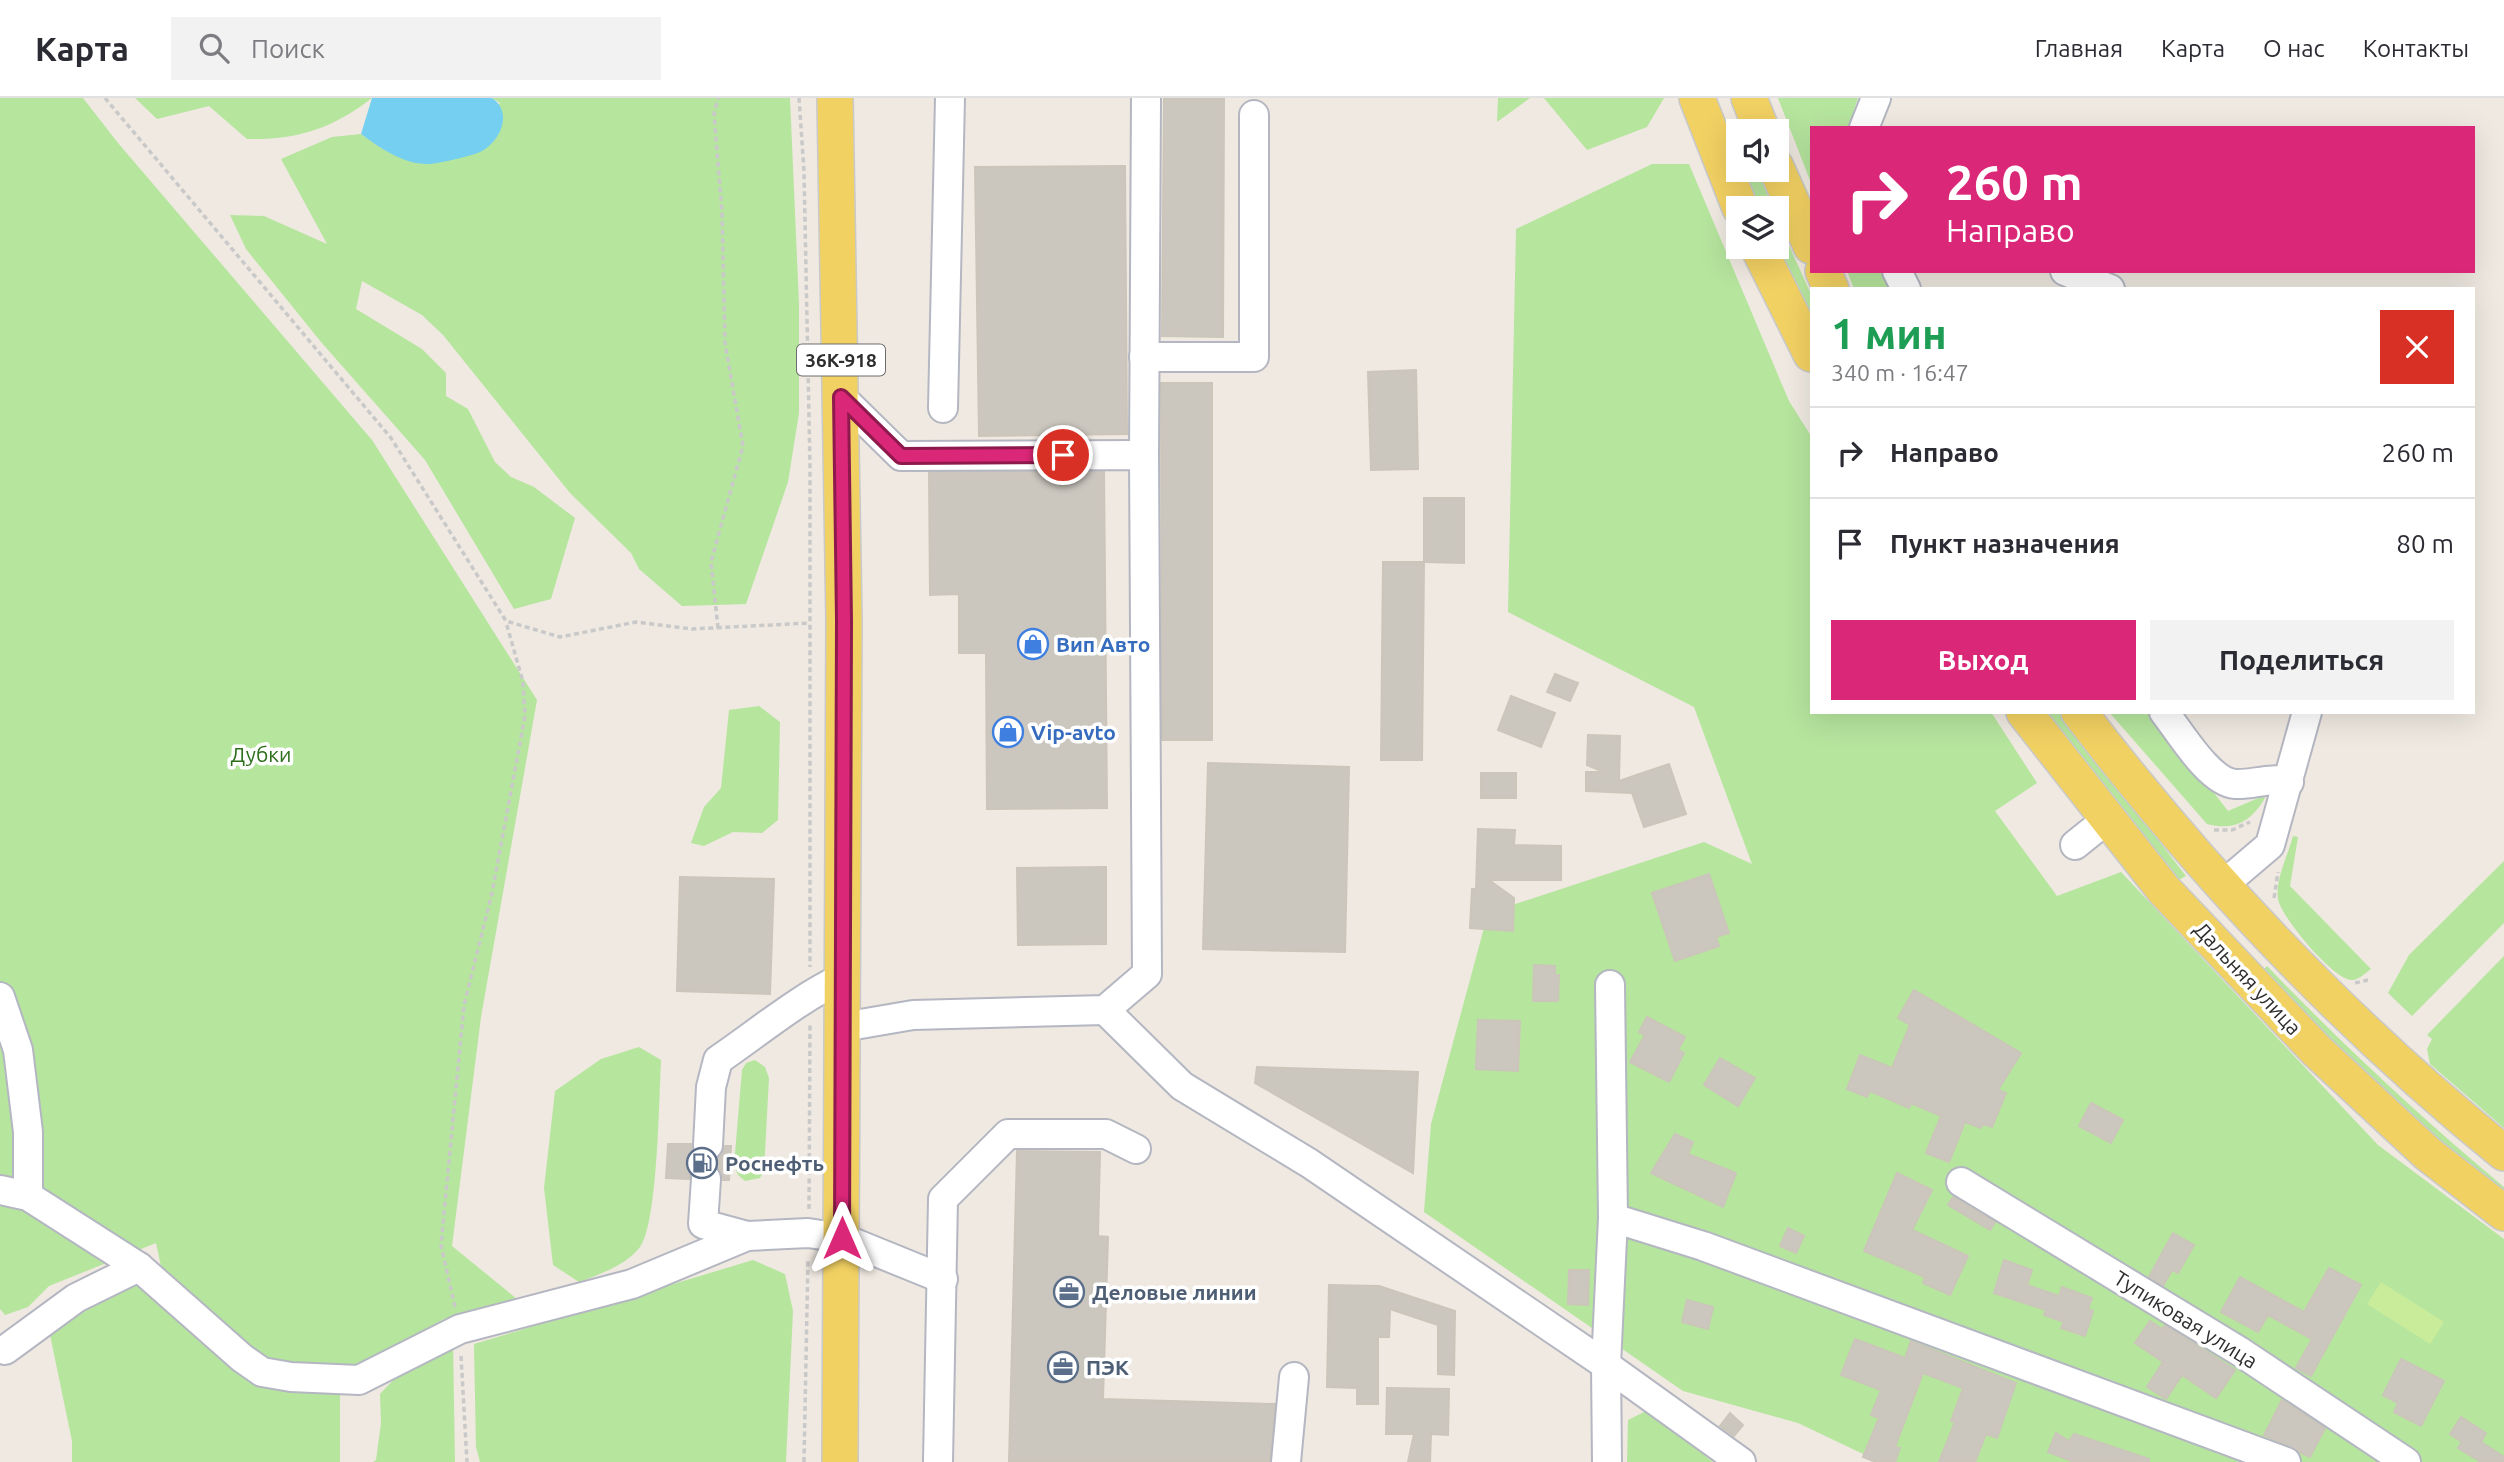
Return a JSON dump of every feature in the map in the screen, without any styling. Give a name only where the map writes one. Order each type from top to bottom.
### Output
[{"type":"main road","name":"36К-918","points":[[835,98],[841,397],[827,622],[843,1027],[825,1236],[839,1462]]},
{"type":"main road","points":[[1698,98],[1735,196]]},
{"type":"main road","points":[[1749,98],[1757,119]]},
{"type":"main road","points":[[1783,182],[1810,244]]},
{"type":"main road","points":[[1764,259],[1810,352]]},
{"type":"main road","name":"Дальняя улица","points":[[2026,714],[2106,820],[2189,916],[2317,1051],[2428,1154],[2504,1213]]},
{"type":"main road","points":[[2081,714],[2123,769],[2223,885],[2340,1005],[2465,1122],[2504,1153]]},
{"type":"main road","points":[[2189,916],[2223,885]]},
{"type":"street","points":[[943,408],[950,98]]},
{"type":"street","points":[[843,1027],[913,1015],[1105,1010],[1147,974],[1144,455],[1146,98]]},
{"type":"street","points":[[1865,126],[1876,98]]},
{"type":"street","points":[[1144,357],[1254,358],[1254,115]]},
{"type":"street","points":[[2070,273],[2105,287]]},
{"type":"street","points":[[841,397],[901,456],[1144,455]]},
{"type":"street","points":[[2166,714],[2213,774],[2225,783],[2238,784],[2274,778],[2289,782]]},
{"type":"street","points":[[2223,885],[2270,845],[2306,714]]},
{"type":"street","points":[[2075,845],[2106,820]]},
{"type":"street","points":[[708,1145],[711,1087],[718,1060],[783,1016],[810,993],[842,978]]},
{"type":"street","points":[[1607,1462],[1606,1364],[1613,1219],[1610,985]]},
{"type":"street","points":[[0,997],[18,1050],[28,1132],[28,1196]]},
{"type":"street","points":[[1105,1010],[1182,1086],[1309,1163],[1606,1364],[1741,1462]]},
{"type":"street","points":[[938,1462],[943,1199],[1008,1134],[1106,1134],[1136,1149]]},
{"type":"street","points":[[706,1179],[703,1224],[747,1236],[825,1236],[943,1279]]},
{"type":"street","name":"Тупиковая улица","points":[[1961,1182],[2239,1351],[2406,1462]]},
{"type":"street","points":[[0,1190],[28,1196],[139,1267],[242,1358],[262,1372],[359,1380],[460,1329],[632,1284],[747,1236]]},
{"type":"street","points":[[1613,1219],[1703,1246],[2286,1462]]},
{"type":"street","points":[[5,1350],[76,1298],[139,1267]]},
{"type":"street","points":[[1286,1462],[1294,1377]]},
{"type":"path","points":[[105,98],[391,438],[506,621],[523,682],[525,716],[492,893],[464,1005],[441,1245],[460,1329],[467,1462]]},
{"type":"path","points":[[718,98],[714,114],[722,212],[725,343],[743,446],[711,562],[718,628]]},
{"type":"path","points":[[799,98],[827,622],[810,993],[825,1236],[804,1462]]},
{"type":"path","points":[[506,621],[560,637],[636,622],[692,629],[827,622]]},
{"type":"path","points":[[2203,826],[2232,830],[2253,820]]},
{"type":"path","points":[[2276,904],[2274,888],[2279,869]]},
{"type":"path","points":[[2349,984],[2368,980]]},
{"type":"green space","name":"Дубки","points":[[0,98],[83,98],[118,143],[372,440],[537,700],[481,1017],[452,1246],[517,1299],[444,1319],[363,1365],[339,1372],[266,1366],[162,1271],[156,1243],[49,1286],[28,1307],[5,1315],[0,1309]]},
{"type":"green space","points":[[135,98],[372,98],[343,118],[298,135],[247,139],[209,106],[157,119]]},
{"type":"green space","points":[[492,98],[790,98],[799,304],[799,413],[788,482],[746,604],[682,606],[639,569],[631,553],[570,493],[443,335],[422,315],[362,281],[356,309],[422,349],[446,373],[446,396],[468,409],[495,462],[511,477],[534,487],[575,518],[551,599],[514,609],[425,460],[321,342],[246,249],[230,215],[264,216],[327,244],[281,159],[332,137],[361,134],[401,158],[435,163],[452,155],[474,134],[500,103]]},
{"type":"green space","points":[[1498,98],[1530,98],[1497,122]]},
{"type":"green space","points":[[1544,98],[1664,98],[1647,127],[1587,150]]},
{"type":"green space","points":[[1778,98],[1858,98],[1849,126],[1810,126],[1810,180],[1789,126],[1789,119],[1786,119]]},
{"type":"green space","points":[[1652,164],[1689,164],[1726,252],[1726,259],[1729,259],[1789,401],[1810,434],[1810,714],[1992,714],[2037,783],[1995,811],[2057,896],[2121,872],[2378,1145],[2504,1239],[2504,1462],[1880,1462],[1798,1423],[1683,1391],[1424,1212],[1431,1124],[1488,913],[1704,842],[1752,864],[1694,707],[1508,612],[1516,229]]},
{"type":"green space","points":[[1749,182],[1762,182],[1768,196],[1754,196]]},
{"type":"green space","points":[[1789,246],[1810,292],[1810,322],[1781,259],[1789,259]]},
{"type":"green space","points":[[1848,273],[1888,273],[1894,287],[1853,287]]},
{"type":"green space","points":[[759,706],[780,722],[778,820],[762,833],[733,832],[704,846],[691,843],[704,807],[721,788],[729,710]]},
{"type":"green space","points":[[2047,714],[2061,714],[2186,876],[2175,882]]},
{"type":"green space","points":[[2111,714],[2154,714],[2228,811],[2263,796],[2265,798],[2254,813],[2241,823],[2225,826],[2207,824]]},
{"type":"green space","points":[[2293,836],[2298,837],[2290,886],[2371,969],[2357,979],[2344,978],[2321,960],[2281,908],[2278,884]]},
{"type":"green space","points":[[2504,861],[2504,923],[2412,1016],[2388,993],[2409,955]]},
{"type":"green space","points":[[2504,956],[2504,1128],[2430,1064],[2427,1049],[2432,1039],[2427,1035]]},
{"type":"green space","points":[[2267,966],[2382,1080],[2504,1187],[2504,1200],[2258,975]]},
{"type":"green space","points":[[639,1047],[661,1060],[654,1187],[646,1234],[634,1254],[612,1269],[579,1282],[553,1265],[544,1188],[555,1091],[601,1059]]},
{"type":"green space","points":[[755,1060],[765,1067],[769,1078],[764,1171],[760,1178],[745,1181],[738,1175],[734,1165],[742,1070],[746,1063]]},
{"type":"green space","points":[[753,1260],[785,1274],[793,1311],[786,1462],[480,1462],[476,1447],[474,1344]]},
{"type":"green space","points":[[144,1280],[190,1327],[340,1392],[340,1462],[72,1462],[72,1441],[49,1330]]},
{"type":"green space","points":[[2381,1282],[2444,1322],[2430,1344],[2367,1304]]},
{"type":"green space","points":[[453,1344],[455,1462],[373,1462],[376,1460],[381,1423],[380,1394],[398,1375]]},
{"type":"green space","points":[[1648,1410],[1713,1462],[1627,1462],[1628,1420]]},
{"type":"water","points":[[372,98],[492,98],[502,111],[502,126],[495,140],[478,153],[433,164],[410,162],[384,150],[361,134]]},
{"type":"building","points":[[1164,98],[1224,98],[1223,337],[1162,336]]},
{"type":"building","points":[[1125,166],[1127,434],[979,436],[975,167]]},
{"type":"building","points":[[1416,370],[1418,469],[1371,470],[1368,372]]},
{"type":"building","points":[[1161,383],[1212,383],[1212,740],[1162,740]]},
{"type":"building","points":[[929,472],[1104,472],[1107,808],[987,809],[986,653],[959,653],[959,594],[930,595]]},
{"type":"building","points":[[1424,498],[1464,498],[1464,563],[1424,562]]},
{"type":"building","points":[[1383,562],[1424,562],[1422,760],[1381,760]]},
{"type":"building","points":[[1555,674],[1578,683],[1570,701],[1547,692]]},
{"type":"building","points":[[1511,696],[1555,713],[1541,747],[1498,730]]},
{"type":"building","points":[[1588,735],[1620,736],[1619,781],[1669,764],[1686,814],[1644,827],[1632,793],[1586,791],[1586,772],[1604,772],[1587,765]]},
{"type":"building","points":[[1208,763],[1349,767],[1345,952],[1203,949]]},
{"type":"building","points":[[1481,773],[1516,773],[1516,798],[1481,798]]},
{"type":"building","points":[[1478,829],[1515,830],[1514,845],[1561,846],[1561,880],[1489,880],[1514,898],[1513,931],[1470,928],[1472,889],[1476,889]]},
{"type":"building","points":[[1106,867],[1106,944],[1018,945],[1017,868]]},
{"type":"building","points":[[1709,874],[1729,933],[1716,937],[1719,946],[1675,961],[1652,893]]},
{"type":"building","points":[[680,877],[774,879],[770,994],[677,991]]},
{"type":"building","points":[[1534,965],[1555,966],[1555,975],[1559,975],[1558,1001],[1533,1001]]},
{"type":"building","points":[[1914,990],[2021,1053],[1998,1090],[2006,1093],[1992,1127],[1983,1124],[1981,1128],[1965,1122],[1949,1162],[1926,1153],[1941,1116],[1911,1103],[1909,1108],[1870,1091],[1867,1097],[1847,1089],[1860,1055],[1892,1068],[1910,1025],[1898,1018]]},
{"type":"building","points":[[1647,1017],[1685,1037],[1678,1050],[1684,1053],[1669,1082],[1630,1062],[1645,1035],[1639,1032]]},
{"type":"building","points":[[1478,1020],[1520,1021],[1518,1071],[1476,1069]]},
{"type":"building","points":[[1720,1058],[1755,1078],[1738,1106],[1704,1085]]},
{"type":"building","points":[[1257,1067],[1418,1072],[1413,1173],[1255,1083]]},
{"type":"building","points":[[2091,1103],[2123,1120],[2111,1143],[2079,1126]]},
{"type":"building","points":[[1675,1134],[1693,1142],[1688,1154],[1736,1173],[1723,1207],[1651,1173]]},
{"type":"building","points":[[668,1144],[691,1144],[698,1158],[708,1162],[722,1155],[725,1146],[731,1146],[729,1180],[723,1180],[716,1166],[706,1162],[693,1169],[689,1179],[666,1178]]},
{"type":"building","points":[[1017,1151],[1100,1152],[1098,1236],[1108,1237],[1103,1399],[1275,1404],[1270,1462],[1009,1462]]},
{"type":"building","points":[[1897,1173],[1932,1190],[1912,1230],[1968,1256],[1950,1295],[1923,1283],[1925,1277],[1864,1251]]},
{"type":"building","points":[[1953,1197],[1995,1222],[1990,1230],[1948,1205]]},
{"type":"building","points":[[1788,1228],[1804,1236],[1796,1253],[1780,1246]]},
{"type":"building","points":[[2173,1233],[2194,1245],[2178,1273],[2172,1270],[2163,1286],[2149,1277]]},
{"type":"building","points":[[2004,1260],[2032,1270],[2027,1285],[2059,1296],[2062,1287],[2092,1298],[2088,1309],[2093,1311],[2085,1336],[2061,1328],[2064,1322],[2044,1315],[2046,1310],[1994,1293]]},
{"type":"building","points":[[2329,1268],[2361,1285],[2311,1376],[2296,1368],[2312,1339],[2268,1315],[2258,1332],[2221,1312],[2240,1277],[2304,1312]]},
{"type":"building","points":[[1569,1270],[1589,1270],[1588,1305],[1568,1304]]},
{"type":"building","points":[[1329,1285],[1379,1286],[1455,1311],[1454,1375],[1438,1374],[1438,1325],[1390,1309],[1389,1337],[1378,1337],[1378,1404],[1357,1404],[1357,1388],[1327,1387]]},
{"type":"building","points":[[1687,1300],[1713,1307],[1708,1329],[1682,1322]]},
{"type":"building","points":[[2150,1321],[2162,1329],[2165,1325],[2235,1370],[2216,1398],[2182,1375],[2166,1399],[2147,1387],[2163,1362],[2135,1343]]},
{"type":"building","points":[[1855,1339],[1905,1358],[1911,1341],[2016,1383],[1997,1438],[1986,1434],[1975,1462],[1939,1462],[1955,1422],[1951,1421],[1963,1388],[1923,1373],[1895,1447],[1900,1448],[1895,1462],[1876,1462],[1863,1457],[1879,1418],[1871,1415],[1881,1390],[1841,1375]]},
{"type":"building","points":[[2401,1359],[2444,1381],[2421,1426],[2394,1412],[2398,1403],[2383,1395]]},
{"type":"building","points":[[1387,1388],[1449,1389],[1448,1435],[1431,1434],[1430,1462],[1408,1462],[1414,1434],[1386,1434]]},
{"type":"building","points":[[2282,1400],[2325,1428],[2310,1457],[2264,1435]]},
{"type":"building","points":[[1730,1413],[1743,1425],[1734,1436],[1720,1426]]},
{"type":"building","points":[[2461,1417],[2486,1433],[2481,1442],[2504,1457],[2504,1462],[2481,1462],[2458,1448],[2462,1442],[2450,1434]]},
{"type":"building","points":[[2056,1433],[2069,1441],[2074,1434],[2149,1459],[2149,1462],[2074,1462],[2048,1452]]},
{"type":"place","name":"Вип Авто","points":[[1033,644]]},
{"type":"place","name":"Vip-avto","points":[[1008,732]]},
{"type":"place","name":"Роснефть","points":[[702,1163]]},
{"type":"place","name":"Деловые линии","points":[[1069,1292]]},
{"type":"place","name":"ПЭК","points":[[1063,1367]]},
{"type":"route","points":[[842,1238],[844,621],[841,397],[901,456],[1063,455]]}]
